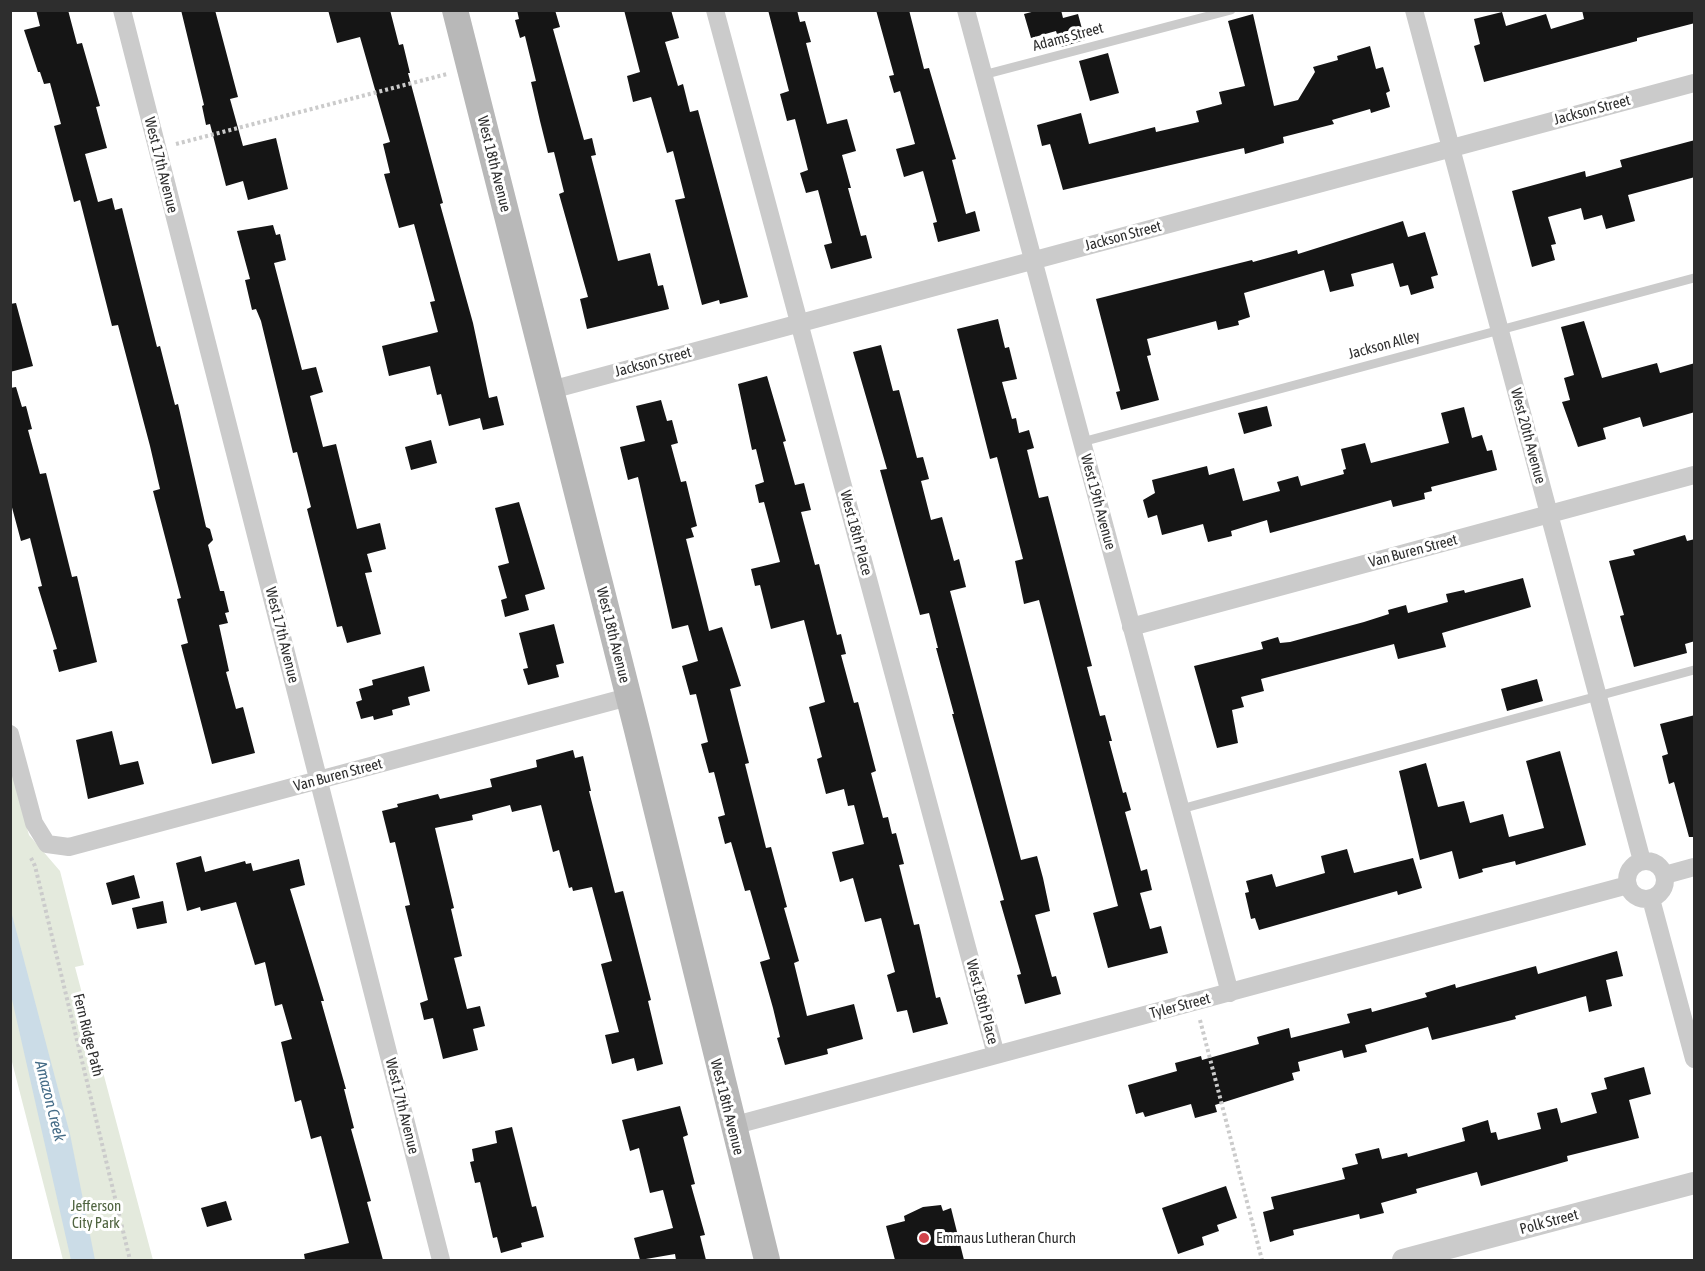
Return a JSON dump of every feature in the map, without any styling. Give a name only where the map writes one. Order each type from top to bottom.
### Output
[{"type":"main road","name":"West 18th Avenue","points":[[455,10],[767,1260]]},
{"type":"street","name":"West 17th Avenue","points":[[122,10],[441,1260]]},
{"type":"street","name":"West 18th Place","points":[[716,10],[996,1055]]},
{"type":"street","name":"West 19th Avenue","points":[[966,10],[1230,993]]},
{"type":"street","name":"West 20th Avenue","points":[[1414,10],[1641,861]]},
{"type":"street","name":"Jackson Street","points":[[550,390],[1695,83]]},
{"type":"street","name":"Van Buren Street","points":[[1131,627],[1695,475]]},
{"type":"street","name":"Van Buren Street","points":[[10,734],[34,823],[47,844],[69,847],[628,697]]},
{"type":"street","points":[[1641,861],[1656,863],[1665,875],[1663,889],[1652,898],[1636,897],[1628,885],[1629,871],[1641,861]]},
{"type":"street","points":[[1665,875],[1695,867]]},
{"type":"street","name":"Tyler Street","points":[[732,1126],[1628,885]]},
{"type":"street","points":[[1652,898],[1695,1059]]},
{"type":"street","name":"Polk Street","points":[[1403,1260],[1695,1183]]},
{"type":"lane","name":"Adams Street","points":[[983,75],[1231,10]]},
{"type":"lane","name":"Jackson Alley","points":[[1082,442],[1695,278]]},
{"type":"lane","points":[[1180,809],[1695,670]]},
{"type":"path","points":[[158,149],[470,69]]},
{"type":"path","name":"Fern Ridge Path","points":[[30,857],[35,866],[130,1260]]},
{"type":"path","points":[[1195,1002],[1262,1260]]},
{"type":"green space","name":"Jefferson City Park","points":[[10,766],[29,835],[60,871],[84,965],[75,967],[153,1260],[63,1260],[11,1058]]},
{"type":"water","name":"Amazon Creek","points":[[11,911],[70,1134],[95,1260],[71,1260],[11,995]]},
{"type":"building","points":[[36,10],[68,10],[77,44],[82,43],[100,106],[96,107],[107,148],[85,154],[98,202],[112,198],[115,210],[122,208],[157,347],[160,346],[175,405],[178,404],[206,527],[210,529],[213,540],[208,545],[220,591],[224,591],[229,612],[225,613],[228,623],[219,625],[229,671],[226,672],[236,709],[243,707],[255,753],[212,764],[181,645],[188,643],[177,599],[181,598],[153,491],[160,489],[150,446],[118,325],[112,326],[80,200],[74,202],[54,126],[61,124],[50,83],[44,84],[38,72],[24,30],[40,26]]},
{"type":"building","points":[[181,10],[215,10],[238,97],[230,99],[243,146],[276,138],[288,189],[248,200],[243,181],[226,186],[210,124],[206,125],[202,106],[204,105]]},
{"type":"building","points":[[328,10],[390,10],[399,45],[403,44],[410,73],[408,73],[443,203],[440,204],[473,323],[489,398],[497,396],[504,425],[483,430],[480,418],[449,426],[441,394],[437,395],[430,366],[389,376],[382,346],[438,332],[430,302],[435,301],[414,224],[399,228],[384,174],[390,173],[383,144],[390,142],[360,37],[337,43]]},
{"type":"building","points":[[517,10],[555,10],[560,27],[553,29],[584,140],[592,138],[596,155],[591,156],[618,261],[650,253],[658,286],[663,285],[669,309],[587,329],[580,299],[588,297],[559,194],[564,192],[554,152],[548,153],[540,121],[531,82],[536,81],[525,36],[520,38],[515,20],[519,19]]},
{"type":"building","points":[[624,10],[671,10],[679,38],[665,42],[678,86],[683,84],[690,112],[698,110],[748,297],[720,304],[719,300],[702,305],[675,200],[685,198],[673,151],[667,153],[651,97],[633,102],[627,76],[640,72]]},
{"type":"building","points":[[768,10],[797,10],[800,22],[805,21],[811,42],[806,43],[827,124],[847,119],[856,151],[842,155],[861,236],[866,235],[872,258],[831,269],[824,245],[832,243],[818,190],[806,193],[800,173],[808,170],[795,119],[787,121],[780,94],[789,91]]},
{"type":"building","points":[[876,10],[909,10],[924,69],[929,68],[956,159],[952,160],[966,214],[975,211],[980,231],[938,242],[933,223],[937,222],[923,171],[904,177],[896,149],[915,144],[900,91],[894,93],[889,76],[894,75]]},
{"type":"building","points":[[1039,10],[1061,10],[1063,18],[1078,14],[1085,40],[1061,47],[1056,31],[1031,38],[1024,14]]},
{"type":"building","points":[[1582,10],[1695,10],[1695,23],[1484,82],[1474,46],[1480,44],[1474,19],[1502,12],[1506,26],[1546,14],[1551,29],[1584,19]]},
{"type":"building","points":[[1253,14],[1274,106],[1298,100],[1315,72],[1313,67],[1338,60],[1337,56],[1370,46],[1376,69],[1383,67],[1390,91],[1386,93],[1390,107],[1371,113],[1370,109],[1332,120],[1334,124],[1283,137],[1284,143],[1245,154],[1244,148],[1063,190],[1050,144],[1042,146],[1037,125],[1081,113],[1089,144],[1155,127],[1156,132],[1199,122],[1196,111],[1222,104],[1219,92],[1245,86],[1228,21]]},
{"type":"building","points":[[1108,53],[1119,93],[1090,101],[1079,61]]},
{"type":"building","points":[[1695,140],[1695,177],[1628,195],[1635,221],[1606,229],[1602,215],[1584,220],[1581,208],[1548,217],[1556,244],[1551,245],[1555,260],[1532,267],[1512,191],[1585,171],[1586,177],[1622,167],[1620,160]]},
{"type":"building","points":[[1403,221],[1408,237],[1425,232],[1438,275],[1431,277],[1434,288],[1411,295],[1408,285],[1400,287],[1393,263],[1351,274],[1354,286],[1330,292],[1324,270],[1244,293],[1250,317],[1238,321],[1239,325],[1218,330],[1216,321],[1147,339],[1151,355],[1147,356],[1159,400],[1121,410],[1116,392],[1120,391],[1096,299],[1252,260],[1253,262],[1297,250],[1298,254]]},
{"type":"building","points":[[273,225],[276,235],[280,234],[286,260],[274,263],[302,370],[316,367],[323,392],[310,396],[323,447],[336,444],[357,529],[380,523],[386,549],[367,554],[372,572],[365,573],[381,634],[347,643],[342,626],[337,627],[307,509],[311,507],[297,452],[293,453],[261,321],[256,309],[252,310],[245,280],[250,279],[237,231]]},
{"type":"building","points":[[16,303],[33,366],[10,372],[10,304]]},
{"type":"building","points":[[998,319],[1005,348],[1009,347],[1017,379],[1002,382],[1012,419],[1016,418],[1019,433],[1029,430],[1034,448],[1027,450],[1039,498],[1048,496],[1092,666],[1087,667],[1100,716],[1105,715],[1112,741],[1109,741],[1123,793],[1126,792],[1131,810],[1125,812],[1141,871],[1147,869],[1152,890],[1140,893],[1150,929],[1161,926],[1168,953],[1108,968],[1093,913],[1118,906],[1039,600],[1024,604],[1015,561],[1023,559],[997,457],[990,459],[957,329]]},
{"type":"building","points":[[1584,321],[1602,378],[1657,363],[1660,373],[1695,363],[1695,412],[1643,427],[1640,417],[1603,428],[1606,439],[1578,447],[1562,402],[1570,400],[1564,378],[1574,375],[1561,327]]},
{"type":"building","points":[[881,345],[893,391],[899,390],[917,458],[923,457],[929,479],[921,481],[931,520],[942,517],[954,561],[959,559],[966,587],[950,591],[1021,860],[1037,856],[1043,878],[1050,911],[1035,915],[1052,977],[1056,976],[1061,994],[1025,1004],[1017,975],[1021,974],[1000,901],[1004,900],[952,714],[954,714],[929,613],[920,615],[880,470],[887,469],[853,352]]},
{"type":"building","points":[[767,376],[786,441],[783,442],[795,485],[804,483],[811,510],[801,512],[815,565],[819,564],[837,635],[841,634],[846,654],[841,655],[854,703],[858,702],[876,771],[871,773],[883,818],[888,817],[892,834],[896,833],[904,864],[899,865],[914,925],[919,924],[936,998],[940,997],[948,1024],[913,1033],[907,1010],[897,1012],[887,975],[895,972],[881,918],[865,922],[853,878],[840,882],[832,852],[864,844],[854,805],[848,806],[844,789],[826,794],[817,759],[822,757],[809,707],[825,702],[804,620],[771,629],[760,585],[755,586],[751,569],[780,562],[764,502],[759,503],[755,485],[764,482],[756,449],[752,450],[738,384]]},
{"type":"building","points":[[16,387],[22,407],[26,406],[32,429],[28,430],[40,474],[46,473],[72,577],[77,576],[97,662],[59,672],[53,650],[57,649],[38,587],[42,586],[30,538],[21,541],[10,500],[10,388]]},
{"type":"building","points":[[661,400],[667,421],[672,420],[678,443],[671,445],[681,482],[686,481],[697,526],[691,528],[694,537],[686,539],[709,631],[722,627],[741,686],[730,689],[749,763],[745,764],[766,848],[771,847],[787,907],[784,908],[799,961],[794,963],[807,1016],[854,1004],[863,1039],[827,1049],[828,1054],[785,1065],[760,962],[770,959],[750,890],[745,891],[731,842],[725,844],[718,817],[725,815],[714,772],[709,773],[701,744],[708,742],[696,694],[690,695],[682,666],[698,661],[688,625],[672,629],[638,477],[628,480],[620,447],[645,441],[636,406]]},
{"type":"building","points":[[1267,406],[1272,426],[1244,434],[1238,413]]},
{"type":"building","points":[[1464,407],[1472,438],[1482,435],[1487,451],[1492,450],[1497,470],[1431,487],[1432,491],[1424,493],[1425,499],[1393,507],[1391,500],[1270,533],[1267,520],[1231,531],[1232,536],[1208,542],[1203,524],[1162,535],[1157,515],[1148,518],[1143,500],[1155,493],[1152,480],[1207,466],[1209,475],[1234,468],[1243,501],[1280,491],[1277,482],[1298,476],[1301,486],[1344,474],[1343,470],[1346,469],[1341,449],[1365,443],[1371,463],[1449,443],[1441,413]]},
{"type":"building","points":[[431,440],[437,463],[411,470],[405,447]]},
{"type":"building","points":[[519,502],[545,589],[525,595],[529,610],[505,617],[501,600],[507,598],[498,566],[509,563],[495,508]]},
{"type":"building","points":[[1685,535],[1687,541],[1695,539],[1695,641],[1685,644],[1687,653],[1634,667],[1620,616],[1624,615],[1609,561],[1635,555],[1633,550]]},
{"type":"building","points":[[1523,578],[1531,607],[1442,633],[1446,647],[1398,659],[1394,644],[1261,679],[1264,691],[1241,697],[1244,707],[1232,710],[1238,743],[1217,748],[1194,666],[1263,649],[1261,642],[1278,637],[1280,643],[1290,642],[1364,622],[1389,614],[1388,610],[1406,605],[1408,613],[1448,602],[1446,594],[1464,590],[1465,593]]},
{"type":"building","points":[[554,624],[564,663],[556,665],[559,677],[528,685],[523,669],[528,668],[519,633]]},
{"type":"building","points":[[424,666],[430,691],[408,697],[410,705],[392,710],[393,715],[374,720],[373,716],[361,719],[356,702],[362,700],[359,689],[373,685],[372,680]]},
{"type":"building","points":[[1537,679],[1543,701],[1507,711],[1501,689]]},
{"type":"building","points":[[1695,715],[1695,837],[1689,837],[1674,782],[1669,784],[1662,756],[1668,754],[1660,724]]},
{"type":"building","points":[[112,731],[120,765],[138,761],[144,784],[88,799],[76,740]]},
{"type":"building","points":[[573,750],[575,758],[583,756],[591,791],[589,791],[615,893],[623,891],[651,1000],[648,1001],[663,1064],[637,1071],[634,1058],[612,1064],[605,1035],[619,1032],[601,964],[612,961],[592,887],[573,891],[572,887],[569,888],[559,850],[553,852],[541,805],[512,812],[510,805],[472,815],[473,820],[435,828],[454,908],[451,909],[462,956],[454,958],[467,1009],[480,1006],[485,1026],[473,1029],[478,1050],[443,1059],[433,1018],[424,1020],[420,1003],[428,1000],[405,906],[410,905],[395,842],[390,843],[382,811],[398,807],[397,804],[438,794],[440,799],[492,787],[490,779],[537,767],[536,760]]},
{"type":"building","points":[[1560,751],[1586,845],[1516,865],[1515,861],[1482,869],[1483,872],[1459,879],[1452,851],[1420,860],[1399,771],[1426,763],[1438,807],[1464,801],[1470,823],[1503,814],[1509,837],[1544,828],[1526,761]]},
{"type":"building","points":[[1347,849],[1354,873],[1413,858],[1422,888],[1398,895],[1397,891],[1259,930],[1255,918],[1251,919],[1245,893],[1249,892],[1246,881],[1272,874],[1276,887],[1325,873],[1321,856]]},
{"type":"building","points":[[201,856],[205,872],[245,861],[246,864],[251,863],[253,871],[299,859],[305,885],[290,889],[324,1001],[321,1001],[346,1089],[344,1089],[354,1128],[351,1129],[371,1201],[367,1202],[383,1260],[305,1260],[304,1254],[349,1243],[321,1136],[311,1139],[301,1100],[295,1102],[281,1042],[292,1039],[282,1004],[275,1006],[265,962],[255,965],[236,902],[201,911],[200,907],[187,911],[176,863]]},
{"type":"building","points":[[134,875],[140,898],[112,905],[106,883]]},
{"type":"building","points":[[163,901],[167,923],[137,929],[132,908]]},
{"type":"building","points":[[1617,951],[1623,976],[1606,980],[1612,1006],[1589,1012],[1586,996],[1515,1016],[1516,1019],[1432,1040],[1428,1027],[1365,1045],[1367,1052],[1344,1058],[1342,1050],[1298,1062],[1300,1071],[1292,1073],[1294,1080],[1215,1105],[1217,1112],[1195,1118],[1191,1104],[1145,1117],[1143,1112],[1136,1114],[1128,1085],[1177,1071],[1175,1063],[1201,1056],[1202,1060],[1259,1044],[1257,1037],[1289,1028],[1291,1038],[1350,1023],[1347,1014],[1371,1008],[1372,1012],[1427,997],[1425,993],[1455,984],[1456,988],[1536,966],[1538,974]]},
{"type":"building","points":[[1644,1067],[1651,1094],[1629,1100],[1639,1138],[1567,1156],[1568,1161],[1481,1186],[1477,1172],[1416,1189],[1417,1193],[1381,1203],[1384,1213],[1360,1219],[1359,1214],[1293,1230],[1294,1235],[1270,1242],[1263,1212],[1274,1209],[1271,1197],[1345,1179],[1342,1168],[1358,1164],[1355,1154],[1379,1148],[1382,1159],[1407,1153],[1408,1157],[1465,1141],[1462,1128],[1488,1120],[1491,1133],[1496,1132],[1498,1140],[1541,1129],[1537,1113],[1557,1108],[1561,1123],[1597,1113],[1591,1093],[1607,1089],[1604,1078]]},
{"type":"building","points":[[680,1106],[688,1135],[683,1137],[695,1184],[691,1185],[705,1235],[700,1236],[706,1260],[676,1260],[675,1254],[640,1260],[634,1238],[673,1228],[663,1190],[650,1193],[639,1148],[630,1151],[622,1120]]},
{"type":"building","points":[[512,1127],[532,1207],[536,1206],[544,1237],[521,1243],[522,1247],[501,1253],[497,1237],[493,1238],[480,1182],[475,1183],[470,1162],[474,1161],[472,1149],[497,1143],[495,1131]]},
{"type":"building","points":[[1226,1186],[1237,1218],[1217,1225],[1219,1231],[1202,1237],[1204,1245],[1178,1254],[1162,1208]]},
{"type":"building","points":[[226,1201],[232,1220],[207,1227],[201,1208]]},
{"type":"building","name":"Emmaus Lutheran Church","points":[[941,1205],[943,1211],[951,1208],[964,1260],[895,1260],[886,1226],[905,1221],[904,1216],[923,1207]]},
{"type":"place","name":"Emmaus Lutheran Church","points":[[924,1238]]}]
